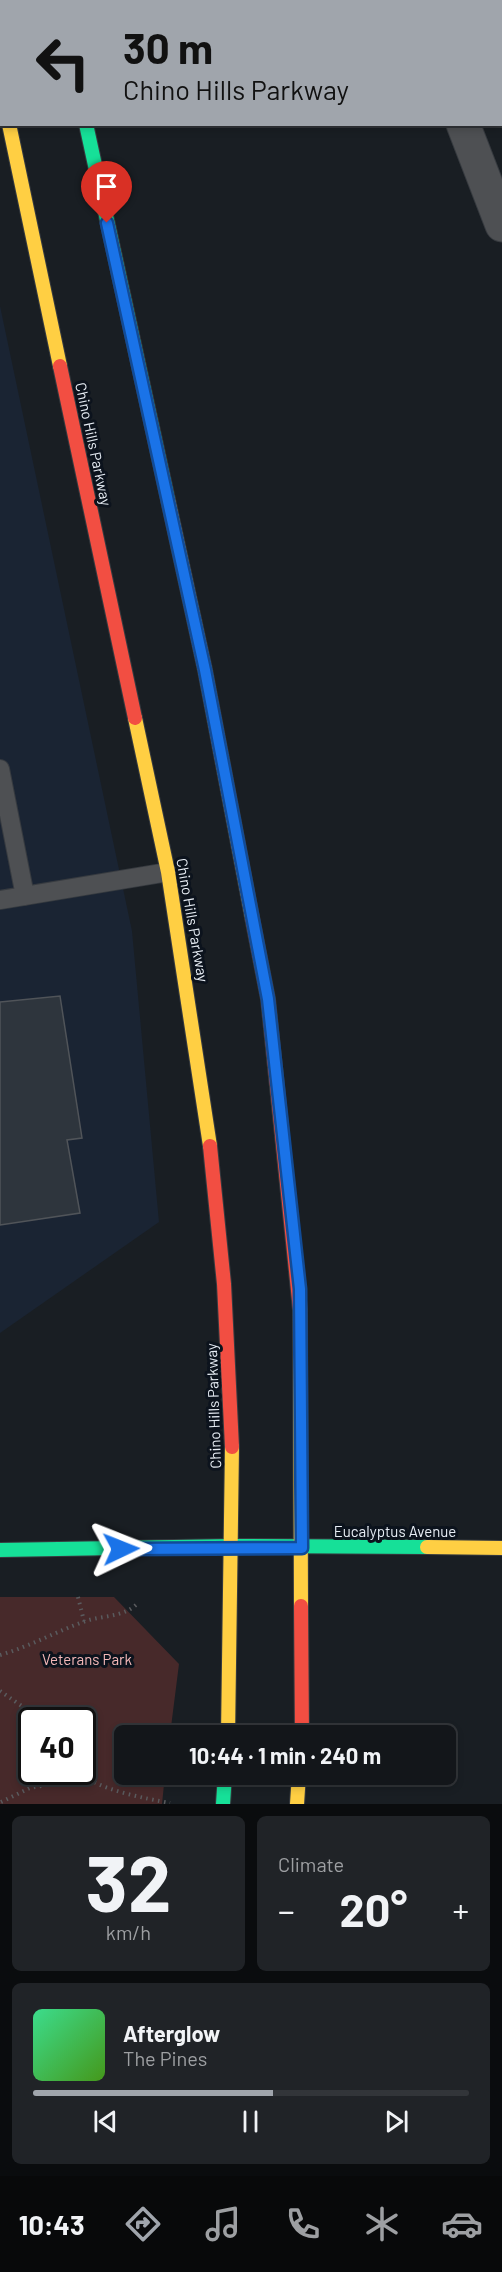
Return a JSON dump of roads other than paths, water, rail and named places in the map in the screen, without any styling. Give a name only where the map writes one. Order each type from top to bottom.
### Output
[{"type":"main road","name":"Chino Hills Parkway","points":[[9,126],[168,872],[206,1108],[224,1284],[231,1425],[232,1546],[228,1725]]},
{"type":"main road","points":[[86,126],[205,670],[268,999],[300,1289],[302,1725]]},
{"type":"main road","name":"Eucalyptus Avenue","points":[[0,1550],[232,1546],[502,1548]]},
{"type":"main road","points":[[223,1804],[224,1785]]},
{"type":"main road","points":[[297,1804],[298,1785]]},
{"type":"street","points":[[464,126],[502,225]]},
{"type":"lane","points":[[0,769],[25,896]]},
{"type":"lane","points":[[0,900],[168,872]]},
{"type":"park label","name":"Veterans Park","points":[[87,1659]]}]
